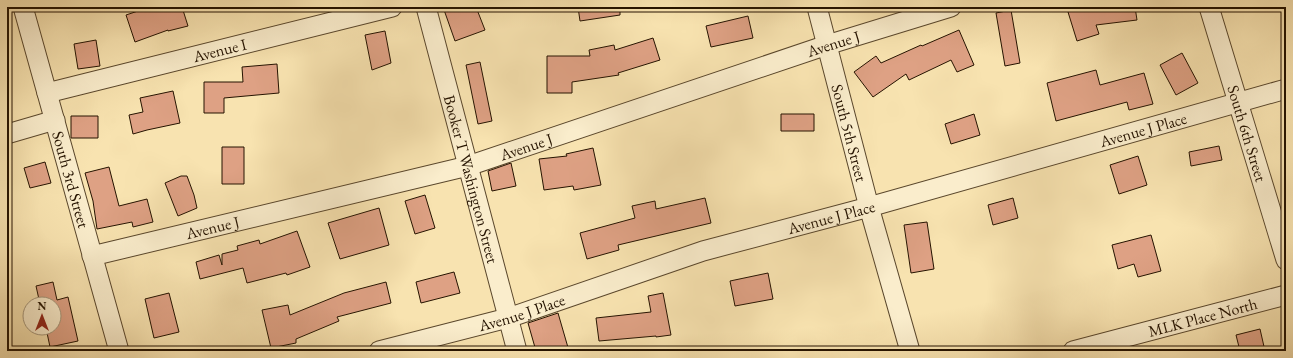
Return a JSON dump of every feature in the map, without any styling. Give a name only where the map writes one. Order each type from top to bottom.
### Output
[{"type":"street","name":"South 3rd Street","points":[[23,7],[119,351]]},
{"type":"street","name":"Avenue I","points":[[47,93],[392,7]]},
{"type":"street","name":"Booker T Washington Street","points":[[426,7],[517,351]]},
{"type":"street","name":"South 5th Street","points":[[817,7],[869,207],[910,351]]},
{"type":"street","name":"Avenue J","points":[[92,256],[468,166],[827,46],[951,7]]},
{"type":"street","name":"South 6th Street","points":[[1209,7],[1286,260]]},
{"type":"street","name":"Avenue J Place","points":[[379,351],[508,318],[703,251],[869,207],[1286,89]]},
{"type":"street","points":[[7,134],[55,120]]},
{"type":"street","name":"MLK Place North","points":[[1073,351],[1286,294]]},
{"type":"building","points":[[150,7],[182,7],[188,26],[168,30],[135,42],[126,15]]},
{"type":"building","points":[[443,7],[476,7],[485,30],[455,41]]},
{"type":"building","points":[[578,7],[620,7],[620,15],[580,21]]},
{"type":"building","points":[[1083,7],[1135,7],[1137,20],[1096,25],[1099,34],[1077,41],[1068,12]]},
{"type":"building","points":[[1011,10],[1020,63],[1005,66],[996,13]]},
{"type":"building","points":[[748,16],[753,38],[711,47],[706,26]]},
{"type":"building","points":[[959,30],[974,65],[957,72],[951,60],[909,80],[906,74],[873,97],[854,72],[876,56],[881,63]]},
{"type":"building","points":[[385,31],[391,63],[372,70],[365,35]]},
{"type":"building","points":[[653,38],[660,60],[618,73],[619,75],[572,82],[572,93],[547,93],[547,56],[590,56],[589,50],[614,45],[615,50]]},
{"type":"building","points":[[96,40],[100,66],[78,69],[74,44]]},
{"type":"building","points":[[1182,53],[1198,83],[1176,95],[1160,65]]},
{"type":"building","points":[[480,62],[492,121],[478,124],[466,65]]},
{"type":"building","points":[[277,64],[279,93],[224,98],[224,113],[204,113],[204,82],[243,82],[242,67]]},
{"type":"building","points":[[1096,70],[1100,85],[1144,73],[1153,104],[1129,110],[1127,102],[1056,121],[1047,83]]},
{"type":"building","points":[[173,91],[180,123],[133,134],[129,115],[143,112],[140,98]]},
{"type":"building","points":[[781,114],[814,114],[814,131],[781,131]]},
{"type":"building","points":[[974,114],[980,135],[951,144],[945,124]]},
{"type":"building","points":[[71,116],[98,116],[98,138],[71,138]]},
{"type":"building","points":[[1219,146],[1222,160],[1191,166],[1189,152]]},
{"type":"building","points":[[222,147],[244,147],[244,184],[222,184]]},
{"type":"building","points":[[593,148],[601,185],[574,190],[573,186],[544,190],[539,159],[567,156],[566,154]]},
{"type":"building","points":[[1138,156],[1147,185],[1119,194],[1110,165]]},
{"type":"building","points":[[45,162],[51,183],[30,188],[24,168]]},
{"type":"building","points":[[511,163],[516,186],[492,191],[488,171]]},
{"type":"building","points":[[109,167],[119,206],[147,199],[153,222],[133,227],[132,222],[97,229],[93,201],[85,173]]},
{"type":"building","points":[[181,176],[187,176],[197,208],[178,216],[165,183]]},
{"type":"building","points":[[425,195],[435,228],[415,234],[405,201]]},
{"type":"building","points":[[705,198],[711,223],[618,245],[619,250],[587,259],[580,233],[635,218],[632,206],[655,201],[656,209]]},
{"type":"building","points":[[1013,198],[1018,218],[993,225],[988,205]]},
{"type":"building","points":[[379,208],[389,245],[340,259],[328,223]]},
{"type":"building","points":[[927,222],[934,269],[911,273],[904,225]]},
{"type":"building","points":[[297,231],[310,267],[287,275],[286,273],[247,283],[243,268],[200,279],[196,262],[219,255],[222,265],[222,254],[238,250],[237,246],[259,240],[260,244]]},
{"type":"building","points":[[1151,235],[1161,271],[1138,277],[1134,264],[1118,269],[1112,245]]},
{"type":"building","points":[[454,272],[460,293],[421,303],[416,282]]},
{"type":"building","points":[[768,273],[773,299],[735,306],[730,281]]},
{"type":"building","points":[[53,282],[56,296],[38,296],[36,286]]},
{"type":"building","points":[[386,282],[391,303],[337,317],[339,321],[296,339],[296,343],[271,348],[262,310],[288,305],[290,315],[344,293]]},
{"type":"building","points":[[169,293],[179,332],[154,338],[145,299]]},
{"type":"building","points":[[663,293],[671,335],[599,341],[596,318],[651,312],[648,296]]},
{"type":"building","points":[[68,297],[78,341],[50,347],[48,336],[62,336],[62,299]]},
{"type":"building","points":[[558,313],[569,351],[536,351],[528,323]]},
{"type":"building","points":[[1260,329],[1265,351],[1240,351],[1236,335]]}]
